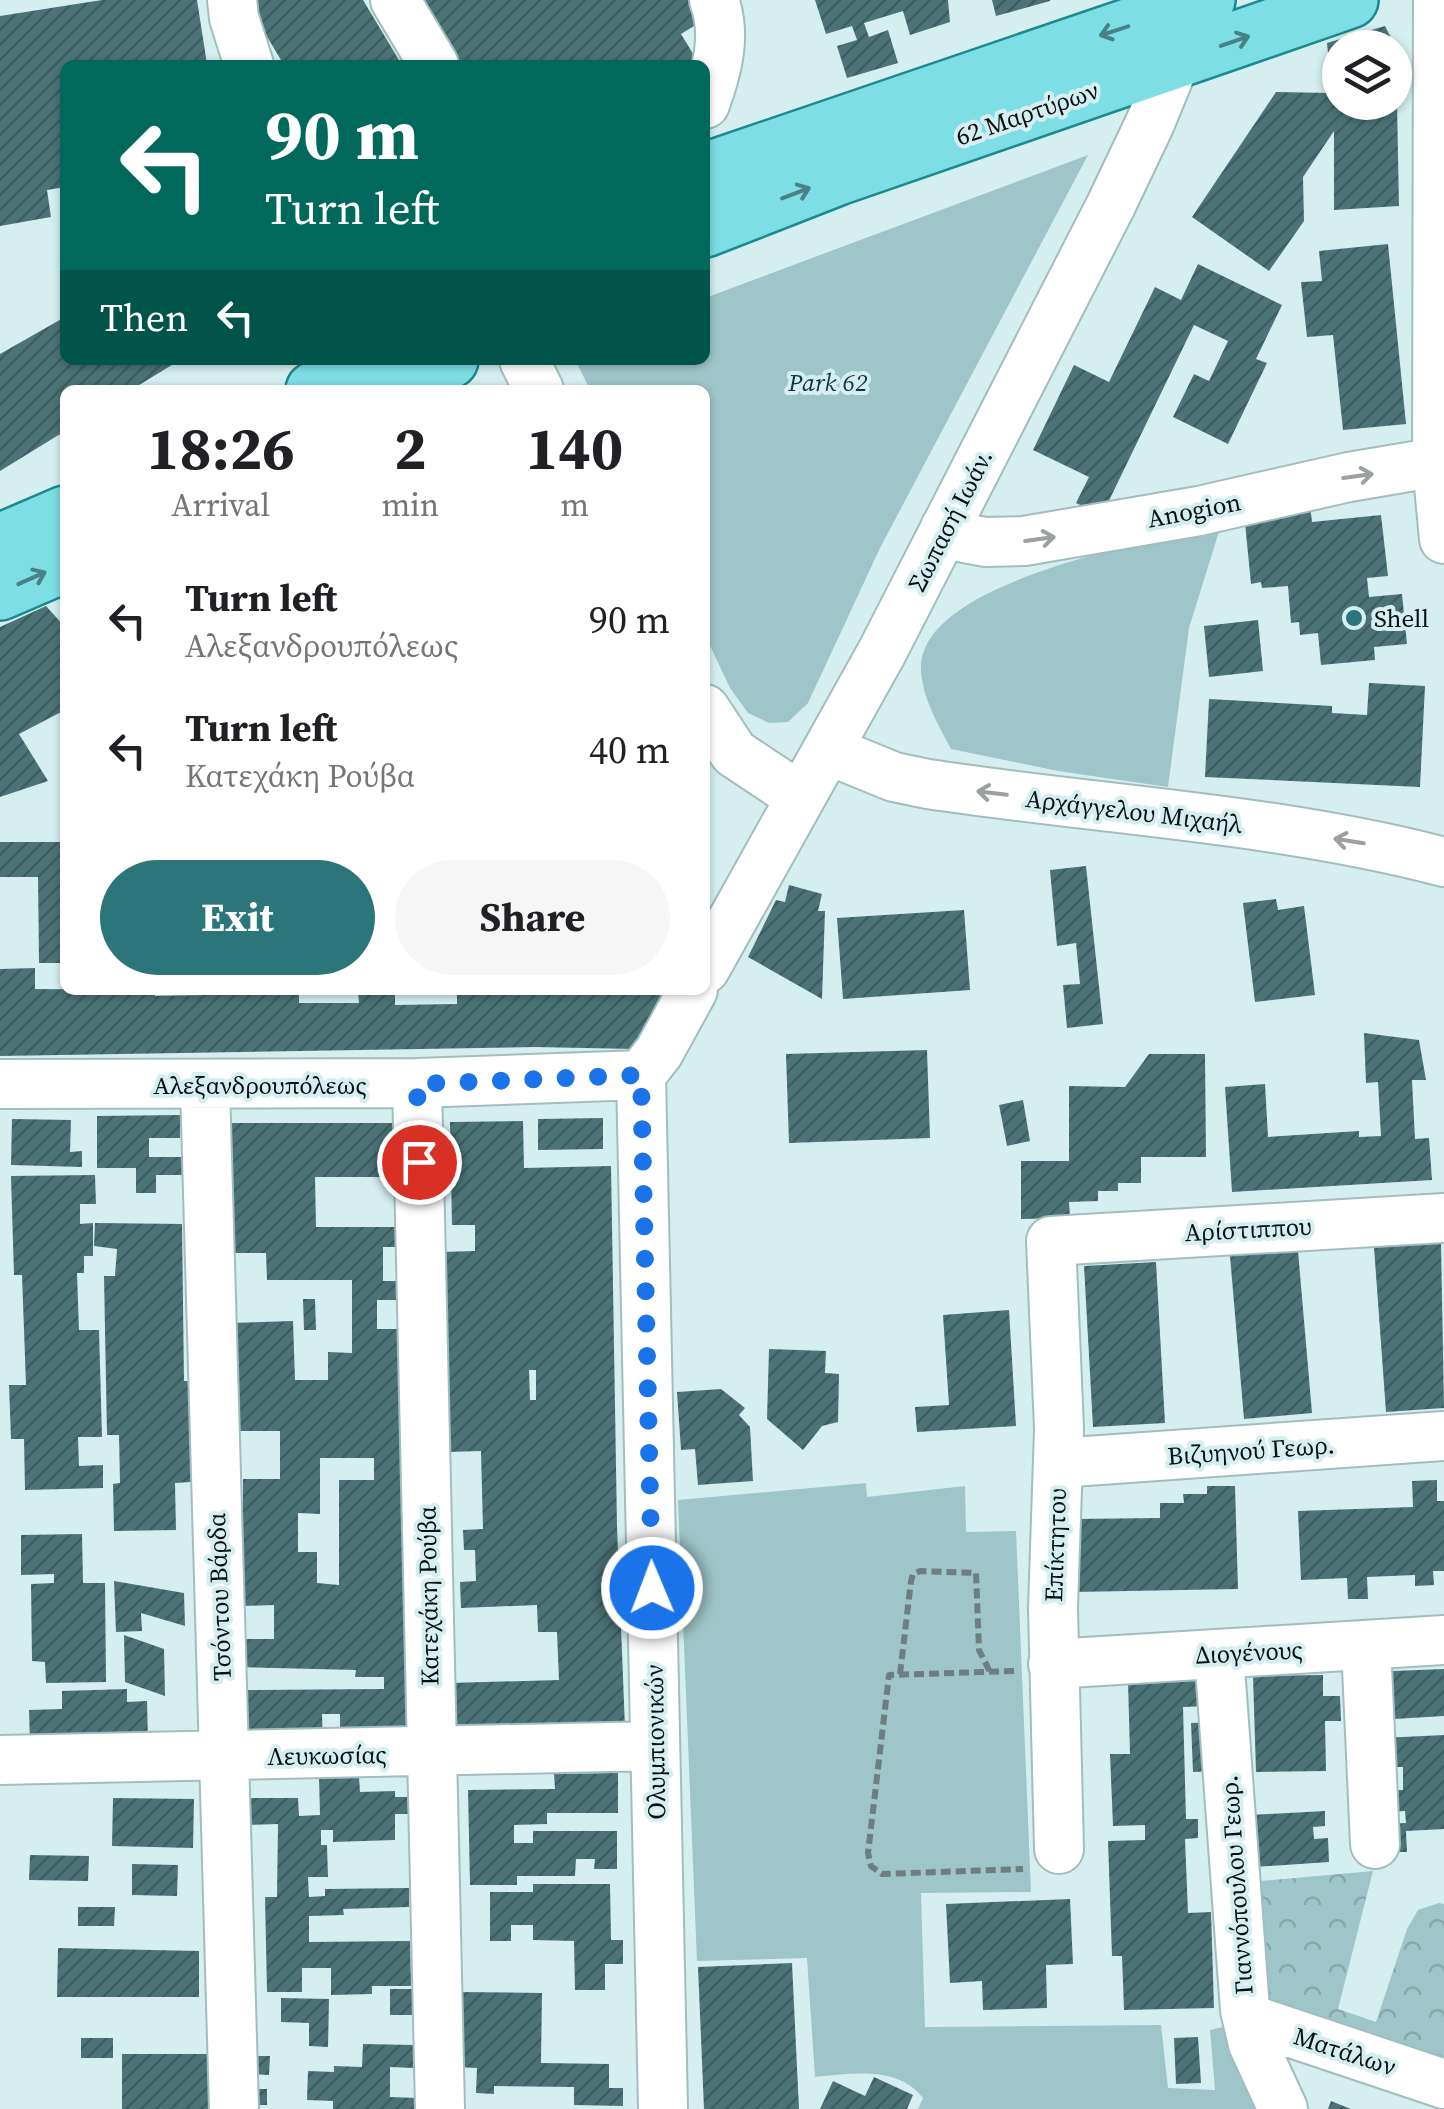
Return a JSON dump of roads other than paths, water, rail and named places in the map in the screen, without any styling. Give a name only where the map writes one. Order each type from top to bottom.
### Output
[{"type":"main road","name":"62 Μαρτύρων","points":[[721,166],[1207,0]]},
{"type":"main road","name":"62 Μαρτύρων","points":[[710,227],[838,178],[1350,0]]},
{"type":"main road","points":[[322,385],[355,365]]},
{"type":"main road","points":[[0,542],[60,516]]},
{"type":"main road","points":[[0,592],[60,566]]},
{"type":"street","points":[[232,0],[248,60]]},
{"type":"street","points":[[394,0],[431,60]]},
{"type":"street","points":[[710,91],[718,69],[720,37],[714,0]]},
{"type":"street","points":[[1438,0],[1444,539]]},
{"type":"street","name":"Σωπασή Ιωάν.","points":[[710,960],[828,750],[945,528],[1111,205],[1175,62]]},
{"type":"street","points":[[710,109],[716,114],[721,166]]},
{"type":"street","name":"Anogion","points":[[945,528],[964,538],[985,542],[1024,541],[1199,511],[1349,477],[1441,462]]},
{"type":"street","points":[[710,717],[734,753],[800,797]]},
{"type":"street","name":"Αρχάγγελου Μιχαήλ","points":[[828,750],[882,772],[928,784],[1254,826],[1444,862]]},
{"type":"street","points":[[641,1075],[659,1052],[691,995]]},
{"type":"street","name":"Αλεξανδρουπόλεως","points":[[0,1084],[417,1084],[641,1075]]},
{"type":"street","name":"Ολυμπιονικών","points":[[641,1075],[662,2109]]},
{"type":"street","name":"Κατεχάκη Ρούβα","points":[[417,1084],[440,2109]]},
{"type":"street","name":"Τσόντου Βάρδα","points":[[206,1086],[234,2109]]},
{"type":"street","name":"Αρίστιππου","points":[[1051,1241],[1444,1218]]},
{"type":"street","name":"Επίκτητου","points":[[1051,1241],[1056,1308],[1058,1463],[1053,1664],[1059,1849]]},
{"type":"street","name":"Βιζυηνού Γεωρ.","points":[[1058,1463],[1444,1436]]},
{"type":"street","name":"Διογένους","points":[[1053,1664],[1444,1640]]},
{"type":"street","points":[[1366,1645],[1375,1844]]},
{"type":"street","name":"Γιαννόπουλου Γεωρ.","points":[[1219,1654],[1246,2018],[1253,2044],[1283,2109]]},
{"type":"street","name":"Λευκωσίας","points":[[0,1760],[655,1746]]},
{"type":"street","name":"Ματάλων","points":[[1246,2018],[1444,2084]]},
{"type":"place","name":"Shell","points":[[1354,618]]},
{"type":"park label","name":"Park 62","points":[[828,382]]}]
